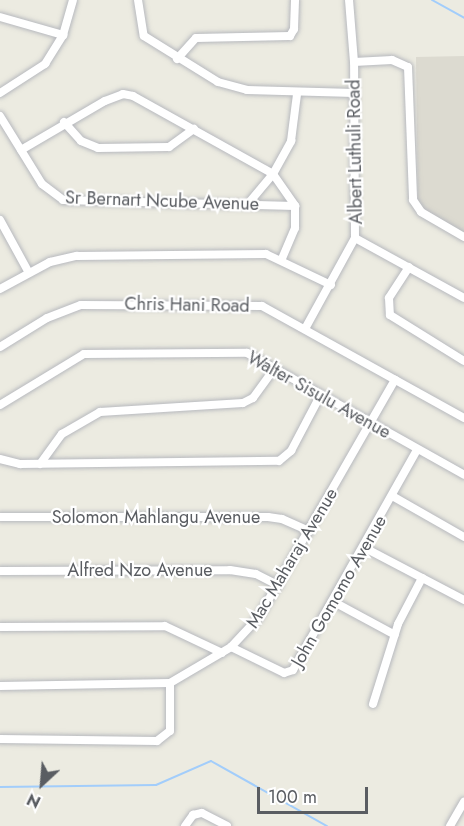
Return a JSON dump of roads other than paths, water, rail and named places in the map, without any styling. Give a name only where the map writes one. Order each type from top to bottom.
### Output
[{"type":"street","points":[[0,93],[45,64],[63,35],[73,0]]},
{"type":"street","points":[[138,0],[144,36],[177,59],[233,88],[297,94],[354,93]]},
{"type":"street","points":[[177,59],[196,38],[290,36],[294,29],[295,0]]},
{"type":"street","name":"Albert Luthuli Road","points":[[306,327],[355,238],[354,62],[349,0]]},
{"type":"street","points":[[0,17],[63,35]]},
{"type":"street","points":[[354,62],[392,60],[408,67],[412,200],[421,212],[464,237]]},
{"type":"street","points":[[21,150],[64,122],[123,94],[139,99],[273,174],[295,206],[295,228],[282,259]]},
{"type":"street","points":[[247,205],[273,174],[295,129],[297,94]]},
{"type":"street","name":"Sr Bernart Ncube Avenue","points":[[0,116],[48,191],[63,200],[295,206]]},
{"type":"street","points":[[64,122],[81,141],[98,148],[169,147],[194,129]]},
{"type":"street","points":[[1,224],[29,273]]},
{"type":"street","points":[[355,238],[464,298]]},
{"type":"street","points":[[0,290],[56,259],[77,256],[257,254],[282,259],[331,285]]},
{"type":"street","points":[[409,267],[389,298],[390,315],[464,361]]},
{"type":"street","name":"Chris Hani Road","points":[[0,347],[47,318],[81,304],[259,305],[306,327],[464,418]]},
{"type":"street","name":"Walter Sisulu Avenue","points":[[0,405],[84,354],[236,352],[254,356],[273,370],[464,475]]},
{"type":"street","points":[[40,464],[62,434],[100,412],[243,403],[253,398],[273,370]]},
{"type":"street","name":"Mac Maharaj Avenue","points":[[0,686],[170,683],[231,647],[258,618],[395,380]]},
{"type":"street","points":[[0,459],[12,464],[279,461],[291,451],[320,396]]},
{"type":"street","name":"John Gomomo Avenue","points":[[231,647],[289,673],[365,548],[417,450]]},
{"type":"street","points":[[394,497],[464,537]]},
{"type":"street","name":"Solomon Mahlangu Avenue","points":[[0,517],[268,517],[282,519],[309,531]]},
{"type":"street","points":[[365,548],[464,600]]},
{"type":"street","name":"Alfred Nzo Avenue","points":[[0,571],[230,570],[256,574],[278,585]]},
{"type":"street","points":[[373,704],[395,635],[422,578]]},
{"type":"street","points":[[334,602],[395,635]]},
{"type":"street","points":[[0,627],[165,626],[222,653]]},
{"type":"street","points":[[0,739],[157,741],[170,731],[170,683]]},
{"type":"street","points":[[450,826],[464,802]]},
{"type":"street","points":[[184,826],[193,815],[202,813],[227,826]]},
{"type":"waterway","points":[[432,0],[464,18]]},
{"type":"waterway","points":[[0,787],[156,785],[211,761],[327,826]]}]
